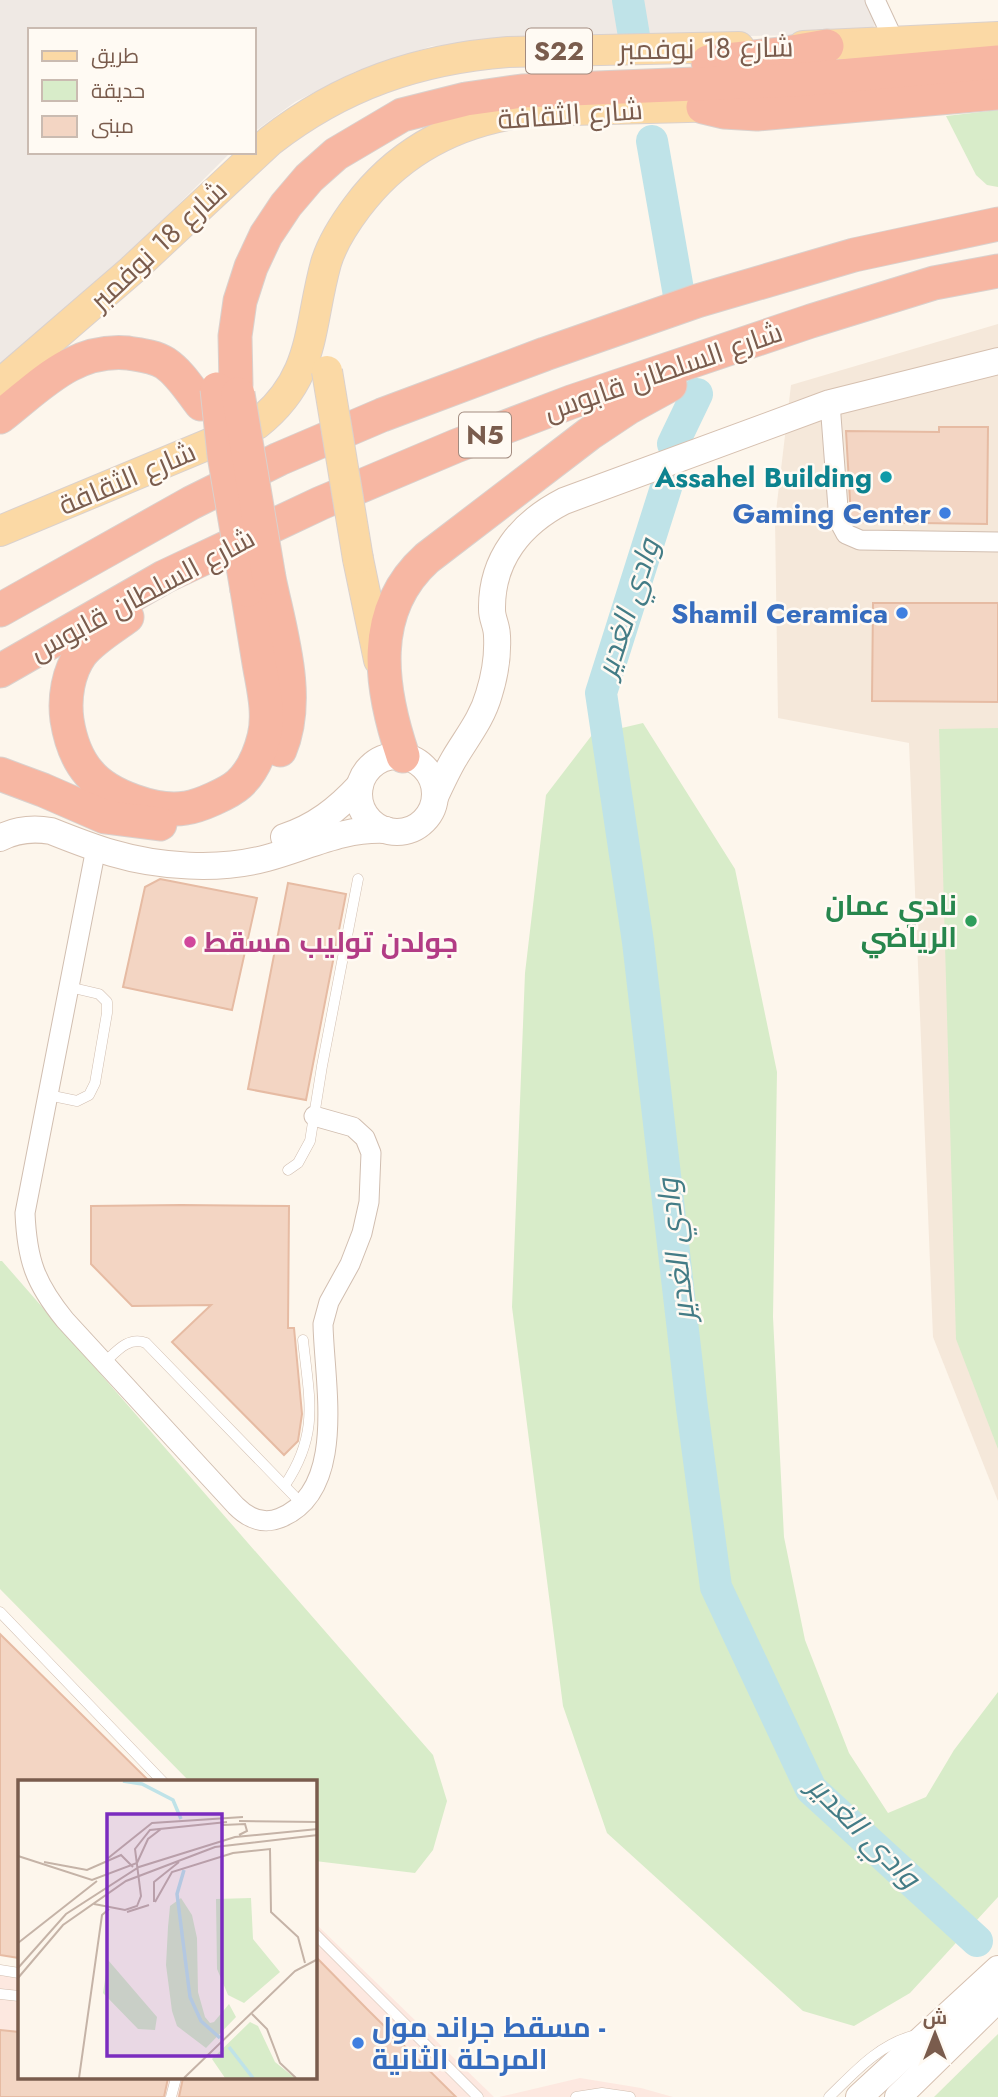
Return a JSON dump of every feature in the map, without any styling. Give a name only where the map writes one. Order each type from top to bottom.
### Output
[{"type":"highway","points":[[795,80],[819,70],[883,65],[894,56],[895,43]]},
{"type":"highway","points":[[0,774],[104,817],[150,824],[189,824],[229,810],[255,792],[271,771],[287,734],[290,703],[288,672],[258,584],[224,455],[215,340],[218,305],[241,237],[281,178],[306,153],[358,116],[435,84],[512,72],[735,60],[827,46]]},
{"type":"highway","points":[[321,502],[130,615],[95,640],[81,655],[70,674],[65,704],[75,751],[90,774],[109,789],[130,800],[158,807],[186,808],[215,798],[239,785],[253,766],[264,737],[267,713],[258,584],[218,393],[235,336],[240,301],[266,234],[309,178],[336,154],[402,115],[467,99],[522,91],[795,80],[998,62]]},
{"type":"highway","points":[[703,107],[732,113],[757,114],[998,93]]},
{"type":"highway","name":"شارع السلطان قابوس","points":[[0,610],[191,503],[279,459],[383,415],[697,301],[854,255],[998,224]]},
{"type":"highway","name":"شارع السلطان قابوس","points":[[0,671],[164,577],[321,502],[456,446],[571,402],[728,348],[934,283],[998,271]]},
{"type":"highway","points":[[407,757],[391,723],[384,681],[385,639],[389,618],[402,587],[417,567],[589,433],[648,396],[698,370],[728,348]]},
{"type":"highway","points":[[0,417],[69,364],[95,354],[120,352],[145,355],[164,362],[180,376],[218,393]]},
{"type":"main road","points":[[895,43],[998,37]]},
{"type":"main road","name":"شارع 18 نوفمبر","points":[[0,384],[132,271],[270,141],[316,108],[365,84],[416,66],[475,55],[630,48],[895,43]]},
{"type":"main road","name":"شارع الثقافة","points":[[0,531],[257,424],[271,412],[284,399],[302,368],[327,260],[350,216],[372,188],[398,163],[460,127],[509,114],[533,111],[807,102],[998,70]]},
{"type":"main road","points":[[384,681],[358,559],[327,371],[328,332],[341,274],[361,234],[388,199],[404,183],[447,152],[497,129],[541,117],[600,110]]},
{"type":"street","points":[[875,0],[895,43]]},
{"type":"street","points":[[0,820],[42,814],[145,845],[192,849],[239,847],[277,840],[308,827],[336,809],[360,785],[375,762],[393,756],[407,757],[430,753],[456,732],[481,681],[499,567],[525,527],[543,512],[564,501],[830,403],[998,361]]},
{"type":"street","points":[[830,403],[839,521],[846,534],[860,540],[998,542]]},
{"type":"street","points":[[360,785],[359,795],[364,813],[377,827],[396,832],[414,828],[429,815],[453,760],[474,729],[489,693],[496,659],[497,635],[492,620]]},
{"type":"street","points":[[407,757],[420,764],[432,779],[435,797]]},
{"type":"street","points":[[0,838],[18,831],[40,829],[143,860],[167,864],[216,865],[265,859],[349,832],[386,830]]},
{"type":"street","points":[[96,848],[25,1213],[26,1242],[33,1271],[46,1297],[244,1514],[265,1521],[287,1515],[302,1504],[313,1491],[320,1476],[326,1441],[327,1404],[323,1324],[329,1302],[350,1264],[362,1233],[369,1202],[371,1153],[365,1138],[353,1127],[314,1116]]},
{"type":"street","points":[[859,2097],[998,1969]]},
{"type":"street","points":[[898,2097],[998,1999]]},
{"type":"lane","points":[[288,1170],[306,1153],[310,1141],[358,878]]},
{"type":"lane","points":[[48,1095],[77,1101],[89,1095],[95,1083],[107,1002],[99,994],[69,987]]},
{"type":"lane","points":[[285,1485],[304,1450],[309,1427],[310,1407],[303,1340]]},
{"type":"lane","points":[[104,1363],[132,1341],[146,1343],[302,1504]]},
{"type":"lane","points":[[0,1612],[161,1780]]},
{"type":"lane","points":[[317,1936],[478,2097]]},
{"type":"lane","points":[[0,1970],[18,1973]]},
{"type":"lane","points":[[0,1994],[18,1996]]},
{"type":"lane","points":[[829,2097],[882,2050],[906,2038],[930,2033]]},
{"type":"lane","points":[[576,2097],[602,2093],[630,2097]]},
{"type":"shaded area","points":[[0,0],[868,0],[875,25],[866,34],[510,40],[432,46],[354,72],[295,102],[256,131],[256,28],[28,28],[28,154],[229,154],[54,329],[0,376]]},
{"type":"shaded area","points":[[998,324],[998,1501],[933,1337],[909,743],[778,718],[775,520],[791,385]]},
{"type":"shaded area","points":[[317,1925],[494,2097],[0,2097],[0,1966],[18,1969],[18,2080],[317,2080]]},
{"type":"shaded area","points":[[580,2078],[641,2088],[673,2097],[499,2097]]},
{"type":"green space","points":[[998,110],[998,187],[987,185],[976,175],[946,116]]},
{"type":"green space","points":[[643,723],[735,869],[777,1072],[773,1317],[784,1537],[805,1640],[849,1753],[888,1813],[926,1797],[954,1750],[998,1692],[998,1897],[910,1993],[854,2026],[803,2011],[607,1833],[563,1706],[512,1307],[525,973],[546,795],[592,735]]},
{"type":"green space","name":"نادي عمان الرياضي","points":[[998,728],[998,1449],[956,1339],[939,729]]},
{"type":"green space","points":[[2,1261],[433,1755],[447,1801],[433,1850],[415,1873],[317,1861],[317,1780],[188,1780],[0,1589]]},
{"type":"green space","points":[[998,2034],[998,2097],[934,2097]]},
{"type":"building","points":[[939,427],[988,427],[987,524],[853,522],[846,431],[939,432]]},
{"type":"building","points":[[873,603],[998,603],[998,702],[872,701]]},
{"type":"building","name":"جولدن توليب مسقط","points":[[160,879],[257,898],[232,1010],[123,987],[145,887]]},
{"type":"building","points":[[288,883],[346,894],[306,1100],[248,1089]]},
{"type":"building","points":[[91,1206],[289,1206],[288,1328],[294,1328],[302,1414],[298,1441],[284,1455],[172,1342],[211,1305],[132,1306],[91,1264]]},
{"type":"building","points":[[0,1634],[148,1780],[18,1780],[18,1958],[0,1955]]},
{"type":"building","name":"مسقط جراند مول - المرحلة الثانية","points":[[317,1958],[456,2097],[179,2097],[183,2080],[317,2080]]},
{"type":"building","points":[[0,2030],[18,2032],[18,2080],[168,2080],[164,2097],[0,2097]]},
{"type":"waterway","name":"وادي الغدير","points":[[628,0],[635,42]]},
{"type":"waterway","name":"وادي الغدير","points":[[652,141],[680,301]]},
{"type":"waterway","name":"وادي الغدير","points":[[673,444],[697,394]]},
{"type":"waterway","name":"وادي الغدير","points":[[669,478],[601,693],[638,942],[692,1408],[716,1587],[811,1789],[977,1941]]},
{"type":"place","name":"Assahel Building","points":[[886,477]]},
{"type":"place","name":"Gaming Center","points":[[945,513]]},
{"type":"place","name":"Shamil Ceramica","points":[[902,613]]},
{"type":"place","name":"نادي عمان الرياضي","points":[[971,921]]},
{"type":"place","name":"جولدن توليب مسقط","points":[[190,942]]},
{"type":"place","name":"مسقط جراند مول - المرحلة الثانية","points":[[358,2043]]}]
